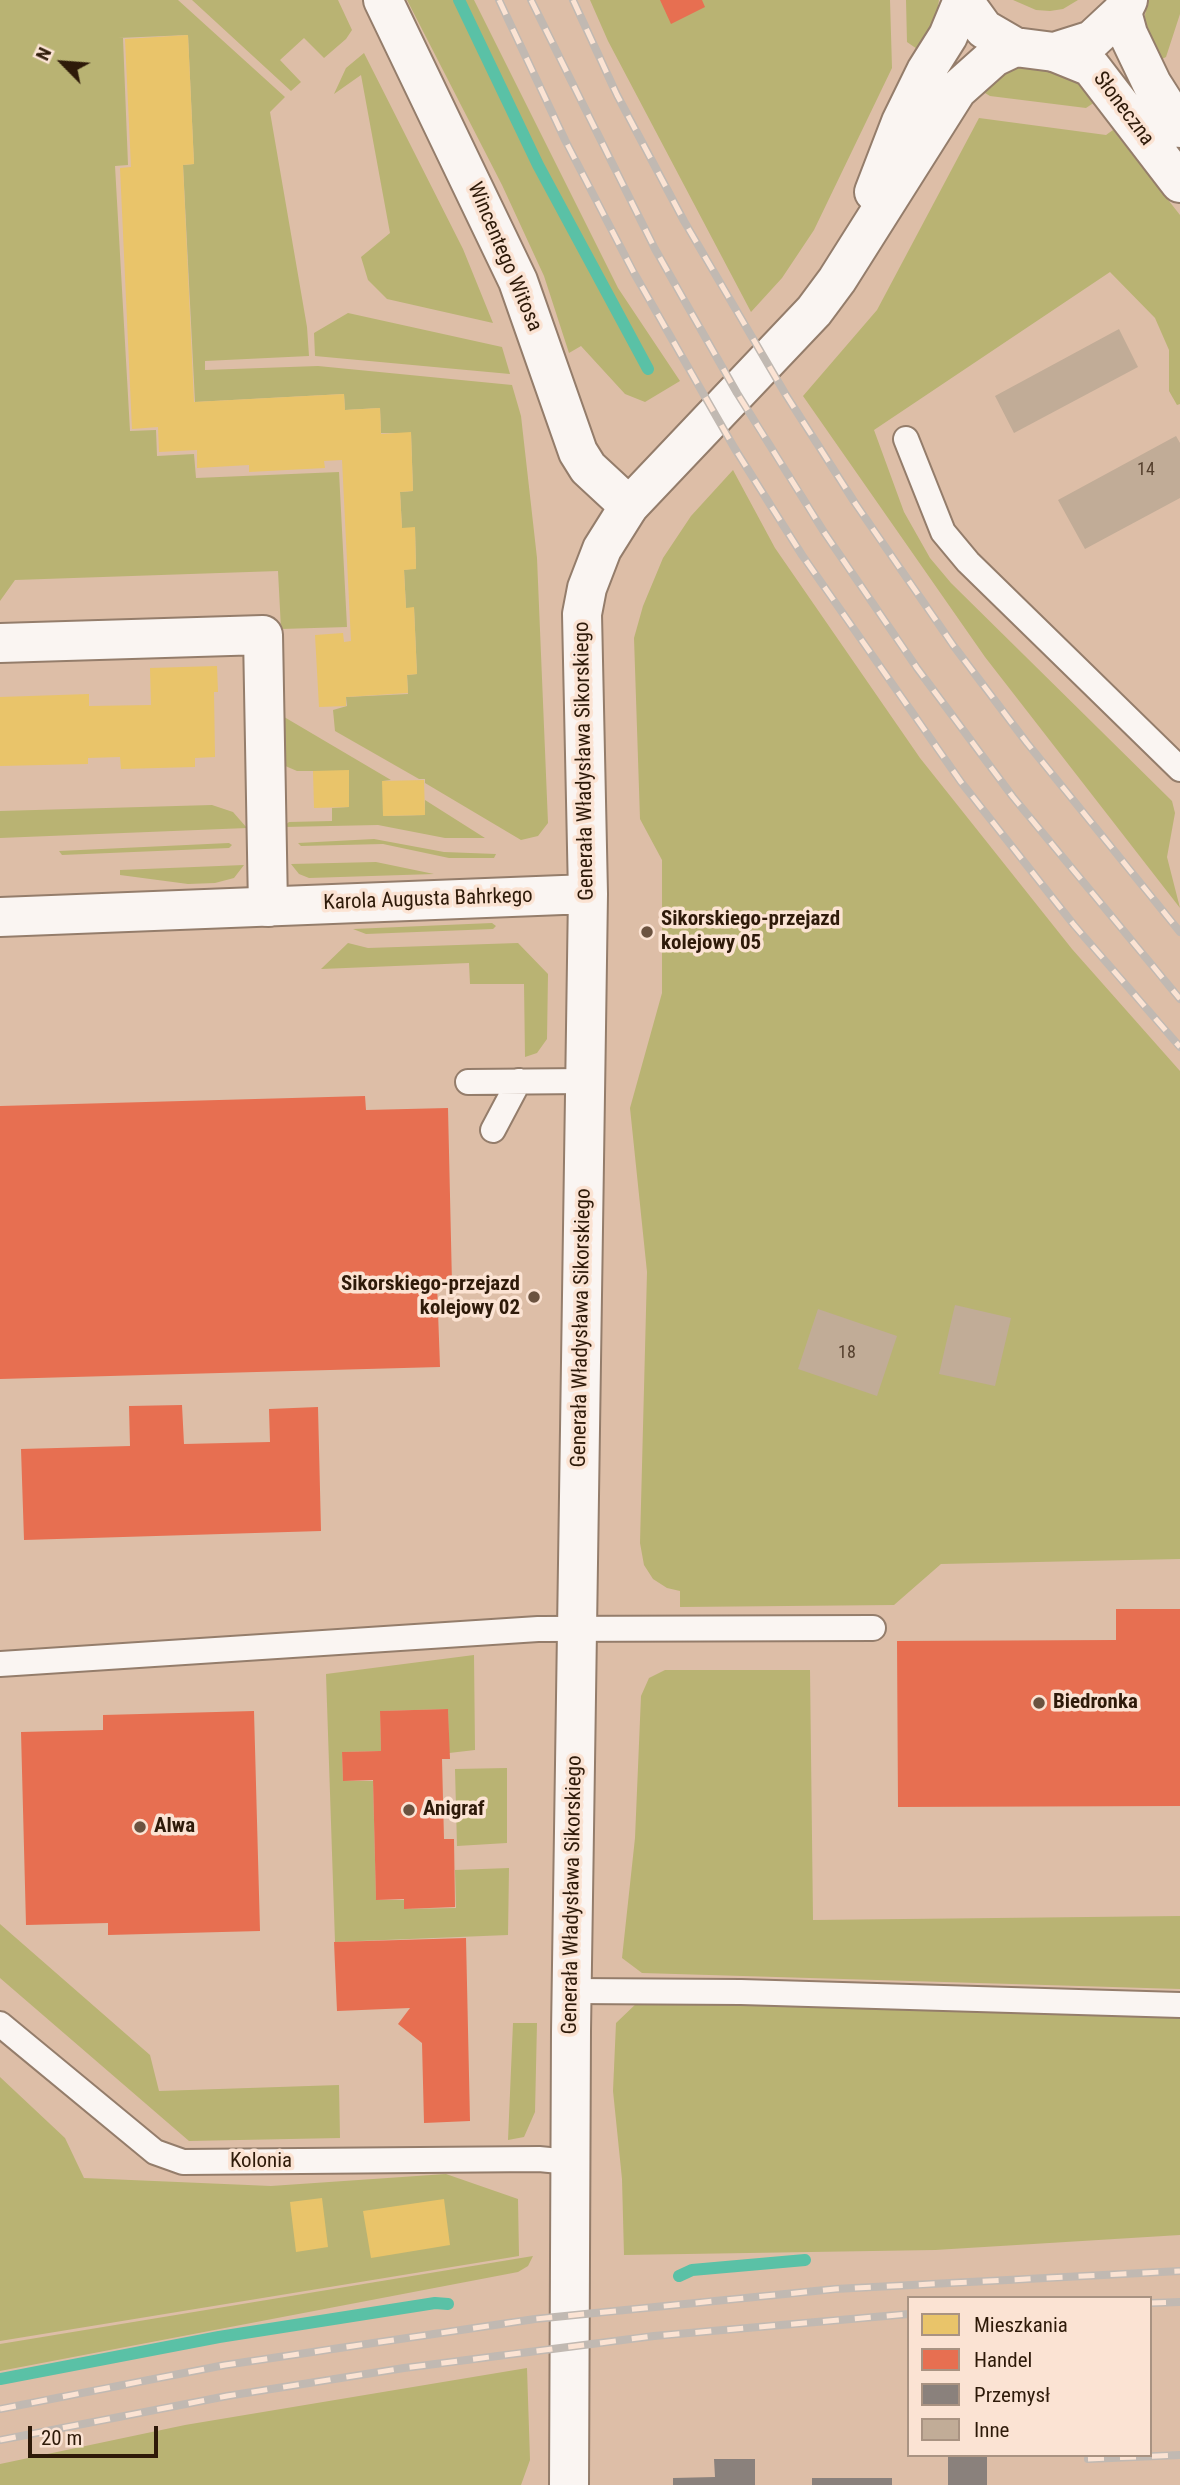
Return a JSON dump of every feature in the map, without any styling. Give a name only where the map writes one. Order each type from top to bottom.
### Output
[{"type":"street","name":"Wincentego Witosa","points":[[383,0],[519,281],[578,452],[588,468],[629,506]]},
{"type":"street","name":"Generała Władysława Sikorskiego","points":[[846,266],[901,122],[926,71],[948,36],[963,0]]},
{"type":"street","points":[[963,0],[984,29],[1015,47],[1054,52],[1093,40],[1125,6]]},
{"type":"street","name":"Słoneczna","points":[[1125,6],[1128,34],[1152,84],[1180,128]]},
{"type":"street","name":"Generała Władysława Sikorskiego","points":[[569,2485],[570,2162],[588,894],[582,614],[598,558],[629,506],[801,326],[846,266],[957,90],[994,57],[1015,47]]},
{"type":"street","name":"Słoneczna","points":[[1054,52],[1091,67],[1180,183]]},
{"type":"street","points":[[0,643],[263,635],[268,907]]},
{"type":"street","name":"Karola Augusta Bahrkego","points":[[0,917],[588,894]]},
{"type":"lane","points":[[906,439],[943,532],[968,562],[1180,769]]},
{"type":"lane","points":[[493,1130],[519,1081]]},
{"type":"lane","points":[[468,1082],[586,1081]]},
{"type":"lane","points":[[0,1664],[538,1629],[873,1628]]},
{"type":"lane","points":[[573,1991],[741,1992],[1180,2005]]},
{"type":"lane","name":"Kolonia","points":[[0,2024],[144,2144],[155,2152],[183,2162],[570,2162]]},
{"type":"shaded area","points":[[0,0],[178,0],[285,97],[270,112],[307,327],[309,356],[205,361],[205,370],[318,366],[512,385],[521,416],[537,558],[548,823],[538,836],[521,840],[425,783],[425,779],[419,779],[335,731],[333,710],[347,706],[346,697],[408,694],[407,675],[417,674],[414,608],[406,608],[404,570],[416,568],[415,528],[402,528],[400,492],[413,491],[411,433],[381,433],[380,408],[345,410],[344,394],[195,402],[183,165],[194,164],[188,35],[118,38],[123,38],[128,165],[115,166],[130,431],[156,430],[157,456],[194,454],[196,478],[339,472],[347,627],[281,629],[278,571],[15,580],[0,601]]},
{"type":"shaded area","points":[[192,0],[338,0],[352,30],[346,39],[324,58],[304,38],[280,60],[301,82],[291,91]]},
{"type":"shaded area","points":[[407,0],[474,0],[618,288],[680,381],[645,402],[625,394],[581,346],[569,353],[544,276],[502,185]]},
{"type":"shaded area","points":[[590,0],[890,0],[892,68],[814,230],[782,278],[751,312],[608,41]]},
{"type":"shaded area","points":[[906,0],[939,0],[936,19],[920,51],[907,42]]},
{"type":"shaded area","points":[[1013,0],[1078,0],[1063,9],[1050,11],[1036,10]]},
{"type":"shaded area","points":[[1148,0],[1180,0],[1180,14],[1166,57],[1154,63],[1144,20]]},
{"type":"shaded area","points":[[364,53],[463,249],[493,323],[387,299],[368,280],[361,257],[390,233],[361,75],[334,94],[346,68]]},
{"type":"shaded area","points":[[1016,66],[1039,66],[1082,83],[1098,100],[1086,108],[990,96],[975,87]]},
{"type":"shaded area","points":[[979,118],[1106,135],[1113,130],[1180,215],[1180,404],[1177,405],[1169,391],[1169,350],[1155,318],[1110,272],[874,430],[904,512],[930,558],[951,583],[1172,801],[1175,813],[1167,857],[1180,908],[985,657],[803,396],[877,310]]},
{"type":"shaded area","points":[[348,313],[502,347],[510,374],[315,356],[314,333]]},
{"type":"shaded area","points":[[733,470],[775,548],[920,758],[1072,949],[1180,1071],[1180,1559],[941,1564],[894,1605],[680,1607],[680,1591],[667,1588],[653,1579],[644,1565],[640,1543],[647,1272],[630,1108],[662,993],[662,860],[640,819],[634,638],[643,606],[663,558],[691,516]]},
{"type":"shaded area","points":[[274,711],[391,780],[383,781],[384,816],[425,815],[425,800],[485,838],[445,838],[378,825],[283,827],[289,822],[332,821],[332,808],[349,807],[349,771],[297,771],[283,765]]},
{"type":"shaded area","points":[[212,805],[233,812],[247,828],[0,838],[0,811]]},
{"type":"shaded area","points":[[374,839],[444,852],[496,854],[494,858],[449,858],[383,844],[301,846],[298,843]]},
{"type":"shaded area","points":[[229,843],[232,845],[229,848],[62,855],[59,851]]},
{"type":"shaded area","points":[[376,862],[434,874],[309,878],[299,874],[291,864]]},
{"type":"shaded area","points":[[244,865],[234,878],[215,883],[188,884],[120,875],[120,870]]},
{"type":"shaded area","points":[[492,923],[496,926],[493,929],[366,934],[353,929]]},
{"type":"shaded area","points":[[348,943],[368,948],[518,943],[548,974],[547,1039],[537,1053],[525,1057],[524,984],[470,984],[469,963],[321,969]]},
{"type":"shaded area","points":[[474,1655],[475,1750],[449,1753],[448,1709],[380,1711],[381,1751],[342,1752],[343,1781],[373,1781],[376,1900],[404,1900],[404,1909],[456,1908],[455,1870],[509,1868],[508,1935],[335,1942],[326,1674]]},
{"type":"shaded area","points":[[665,1670],[810,1670],[813,1920],[1180,1916],[1180,1989],[642,1973],[622,1958],[635,1838],[641,1696],[649,1678]]},
{"type":"shaded area","points":[[507,1768],[507,1843],[457,1846],[455,1769]]},
{"type":"shaded area","points":[[0,1924],[150,2055],[159,2091],[339,2085],[340,2138],[189,2141],[0,1978]]},
{"type":"shaded area","points":[[639,2001],[1180,2017],[1180,2235],[935,2250],[624,2255],[622,2179],[613,2091],[616,2023]]},
{"type":"shaded area","points":[[513,2023],[537,2023],[535,2112],[524,2137],[508,2140]]},
{"type":"shaded area","points":[[0,2077],[65,2138],[84,2178],[271,2186],[446,2174],[518,2199],[519,2256],[0,2341]]},
{"type":"shaded area","points":[[533,2256],[528,2266],[518,2272],[0,2371],[0,2344]]},
{"type":"shaded area","points":[[527,2368],[530,2460],[521,2485],[0,2485],[0,2464],[185,2425]]},
{"type":"building: Mieszkania","points":[[188,35],[194,164],[183,165],[194,402],[344,394],[345,410],[380,408],[381,434],[411,432],[413,491],[400,492],[402,528],[415,527],[416,569],[404,570],[406,608],[414,607],[417,674],[407,675],[408,693],[346,697],[346,706],[319,707],[315,635],[343,633],[344,642],[351,641],[342,460],[324,461],[325,468],[249,472],[249,465],[197,468],[197,450],[159,452],[158,427],[132,429],[120,168],[131,167],[125,39]]},
{"type":"building: Mieszkania","points":[[217,666],[218,692],[214,692],[215,757],[195,758],[195,767],[121,769],[120,757],[88,758],[88,764],[0,766],[0,697],[89,694],[89,706],[151,705],[150,668]]},
{"type":"building: Mieszkania","points":[[349,770],[349,807],[314,808],[313,771]]},
{"type":"building: Mieszkania","points":[[424,780],[425,815],[383,816],[382,781]]},
{"type":"building: Mieszkania","points":[[322,2198],[328,2247],[296,2252],[290,2202]]},
{"type":"building: Mieszkania","points":[[444,2199],[450,2245],[371,2258],[363,2211]]},
{"type":"building: Handel","points":[[660,0],[702,0],[705,7],[671,24]]},
{"type":"building: Handel","points":[[365,1096],[366,1110],[448,1108],[452,1284],[437,1284],[440,1367],[0,1379],[0,1106]]},
{"type":"building: Handel","points":[[182,1405],[184,1444],[270,1442],[269,1409],[318,1407],[321,1531],[24,1540],[21,1449],[130,1446],[129,1406]]},
{"type":"building: Handel","name":"Biedronka","points":[[1116,1609],[1180,1609],[1180,1806],[898,1807],[897,1641],[1116,1640]]},
{"type":"building: Handel","name":"Anigraf","points":[[448,1709],[450,1759],[442,1759],[444,1839],[454,1839],[455,1907],[404,1909],[404,1899],[376,1900],[373,1780],[343,1781],[342,1752],[381,1751],[380,1711]]},
{"type":"building: Handel","name":"Alwa","points":[[254,1711],[260,1931],[108,1935],[108,1923],[26,1925],[21,1732],[103,1730],[103,1715]]},
{"type":"building: Handel","points":[[466,1938],[470,2121],[424,2123],[422,2043],[398,2024],[410,2008],[337,2011],[334,1942]]},
{"type":"building: Przemysł","points":[[948,2457],[987,2457],[987,2485],[948,2485]]},
{"type":"building: Przemysł","points":[[714,2459],[755,2459],[755,2485],[673,2485],[673,2478],[715,2477]]},
{"type":"building: Przemysł","points":[[812,2478],[892,2478],[892,2485],[812,2485]]},
{"type":"building: Inne","points":[[1119,329],[1138,367],[1014,433],[995,396]]},
{"type":"building: Inne","points":[[1176,436],[1180,443],[1180,498],[1085,549],[1058,500]]},
{"type":"building: Inne","points":[[955,1305],[1011,1318],[995,1386],[939,1374]]},
{"type":"building: Inne","points":[[818,1309],[897,1336],[877,1396],[798,1369]]},
{"type":"waterway","points":[[459,0],[538,165],[648,369]]},
{"type":"waterway","points":[[679,2276],[692,2270],[805,2260]]},
{"type":"waterway","points":[[0,2379],[219,2337],[435,2303],[448,2304]]},
{"type":"railway","points":[[499,0],[565,140],[634,273],[735,449],[802,555],[961,782],[1074,925],[1180,1047]]},
{"type":"railway","points":[[531,0],[655,249],[737,393],[824,532],[917,668],[1013,797],[1180,999]]},
{"type":"railway","points":[[573,0],[617,95],[684,221],[786,395],[855,503],[953,645],[1027,743],[1180,932]]},
{"type":"railway","points":[[0,2409],[225,2365],[535,2319],[835,2289],[1180,2271]]},
{"type":"railway","points":[[1152,2303],[1180,2302]]},
{"type":"railway","points":[[0,2440],[227,2396],[404,2368],[654,2336],[907,2314]]},
{"type":"railway","points":[[1152,2456],[1180,2455]]},
{"type":"railway","points":[[1088,2459],[1134,2457]]},
{"type":"place","name":"Sikorskiego-przejazd kolejowy 05","points":[[647,932]]},
{"type":"place","name":"Sikorskiego-przejazd kolejowy 02","points":[[534,1297]]},
{"type":"place","name":"Biedronka","points":[[1039,1703]]},
{"type":"place","name":"Anigraf","points":[[409,1810]]},
{"type":"place","name":"Alwa","points":[[140,1827]]}]
